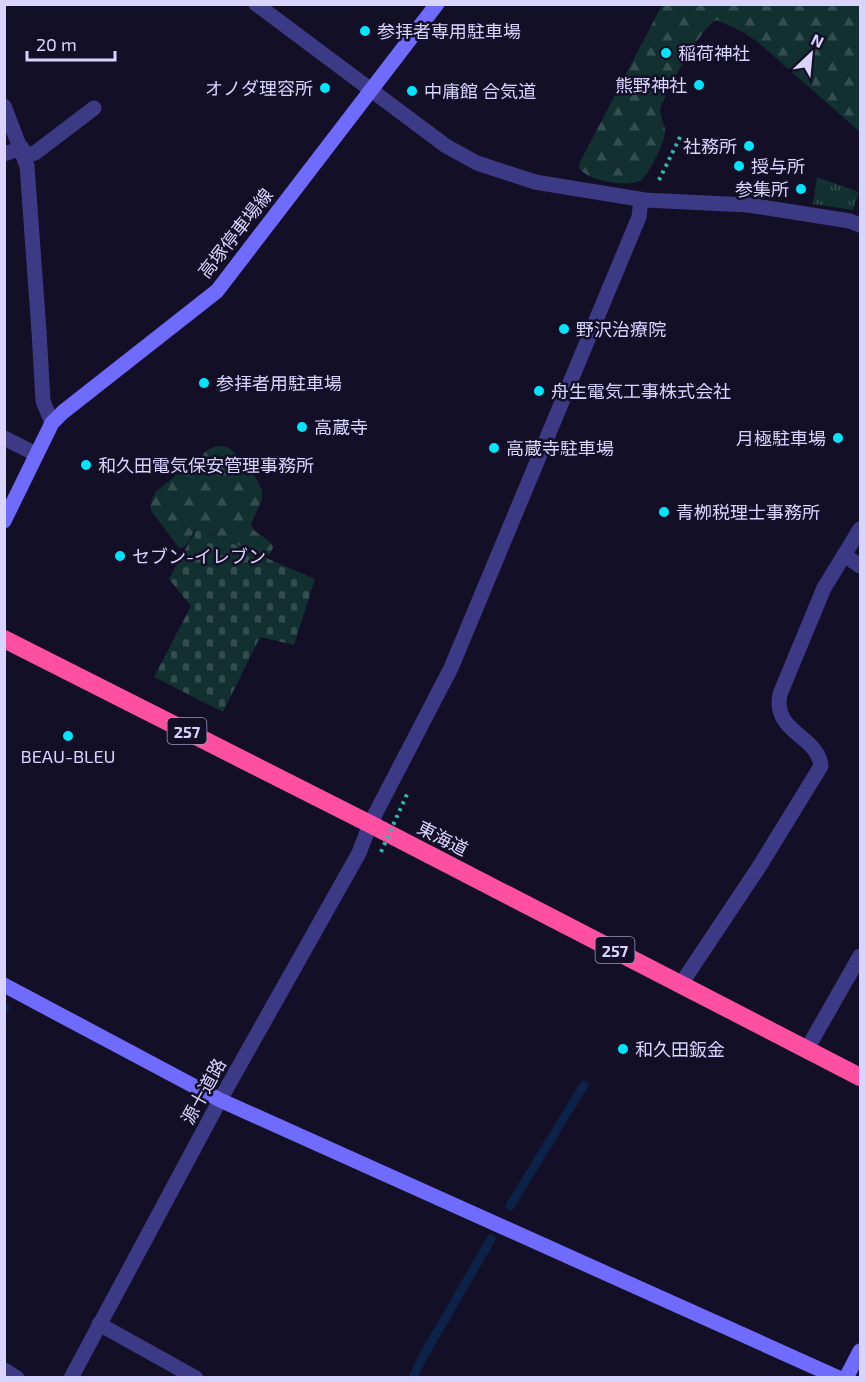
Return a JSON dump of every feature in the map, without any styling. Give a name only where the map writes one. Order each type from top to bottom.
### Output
[{"type":"highway","name":"東海道","points":[[4,639],[370,824],[861,1077]]},
{"type":"street","points":[[256,4],[446,146],[477,163],[535,182],[641,200],[748,205],[850,221],[861,225]]},
{"type":"street","name":"高塚停車場線","points":[[4,521],[52,423],[216,291],[437,4]]},
{"type":"street","points":[[4,106],[23,152],[29,183],[43,401],[52,423]]},
{"type":"street","points":[[4,154],[35,153],[94,108]]},
{"type":"street","name":"源十道路","points":[[71,1377],[219,1100],[359,853],[370,824],[451,668],[639,217],[641,200]]},
{"type":"street","points":[[4,438],[36,454]]},
{"type":"street","points":[[681,984],[759,867],[821,766],[820,758],[815,751],[780,715],[778,705],[780,694],[824,588],[861,529]]},
{"type":"street","points":[[844,555],[861,566]]},
{"type":"street","points":[[807,1049],[861,956]]},
{"type":"street","points":[[4,985],[219,1100],[839,1377]]},
{"type":"street","points":[[99,1324],[196,1377]]},
{"type":"street","points":[[846,1377],[861,1350]]},
{"type":"street","points":[[4,1370],[17,1377]]},
{"type":"path","points":[[660,178],[681,135]]},
{"type":"path","points":[[381,852],[408,792]]},
{"type":"green space","points":[[662,5],[860,5],[860,132],[759,43],[743,32],[717,20],[694,45],[661,106],[665,134],[653,163],[642,180],[628,183],[609,182],[583,173],[579,168],[580,162]]},
{"type":"green space","points":[[817,177],[859,192],[853,210],[813,204]]},
{"type":"green space","points":[[217,446],[227,447],[237,455],[254,475],[261,488],[261,501],[251,525],[255,532],[268,540],[273,547],[271,553],[265,556],[197,528],[187,544],[179,548],[152,512],[150,506],[155,492],[209,449]]},
{"type":"green space","points":[[197,528],[315,579],[294,645],[260,637],[223,712],[154,677],[191,606],[169,579]]},
{"type":"waterway","points":[[510,1206],[584,1085]]},
{"type":"waterway","points":[[413,1378],[421,1360],[491,1239]]},
{"type":"place","name":"参拝者専用駐車場","points":[[365,31]]},
{"type":"place","name":"稲荷神社","points":[[666,53]]},
{"type":"place","name":"熊野神社","points":[[699,85]]},
{"type":"place","name":"オノダ理容所","points":[[325,88]]},
{"type":"place","name":"中庸館 合気道","points":[[412,91]]},
{"type":"place","name":"社務所","points":[[749,146]]},
{"type":"place","name":"授与所","points":[[739,166]]},
{"type":"place","name":"参集所","points":[[801,189]]},
{"type":"place","name":"野沢治療院","points":[[564,329]]},
{"type":"place","name":"参拝者用駐車場","points":[[204,383]]},
{"type":"place","name":"舟生電気工事株式会社","points":[[539,391]]},
{"type":"place","name":"高蔵寺","points":[[302,427]]},
{"type":"place","name":"月極駐車場","points":[[838,438]]},
{"type":"place","name":"高蔵寺駐車場","points":[[494,448]]},
{"type":"place","name":"和久田電気保安管理事務所","points":[[86,465]]},
{"type":"place","name":"青栁税理士事務所","points":[[664,512]]},
{"type":"place","name":"セブン-イレブン","points":[[120,556]]},
{"type":"place","name":"BEAU-BLEU","points":[[68,736]]},
{"type":"place","name":"和久田鈑金","points":[[623,1049]]}]
